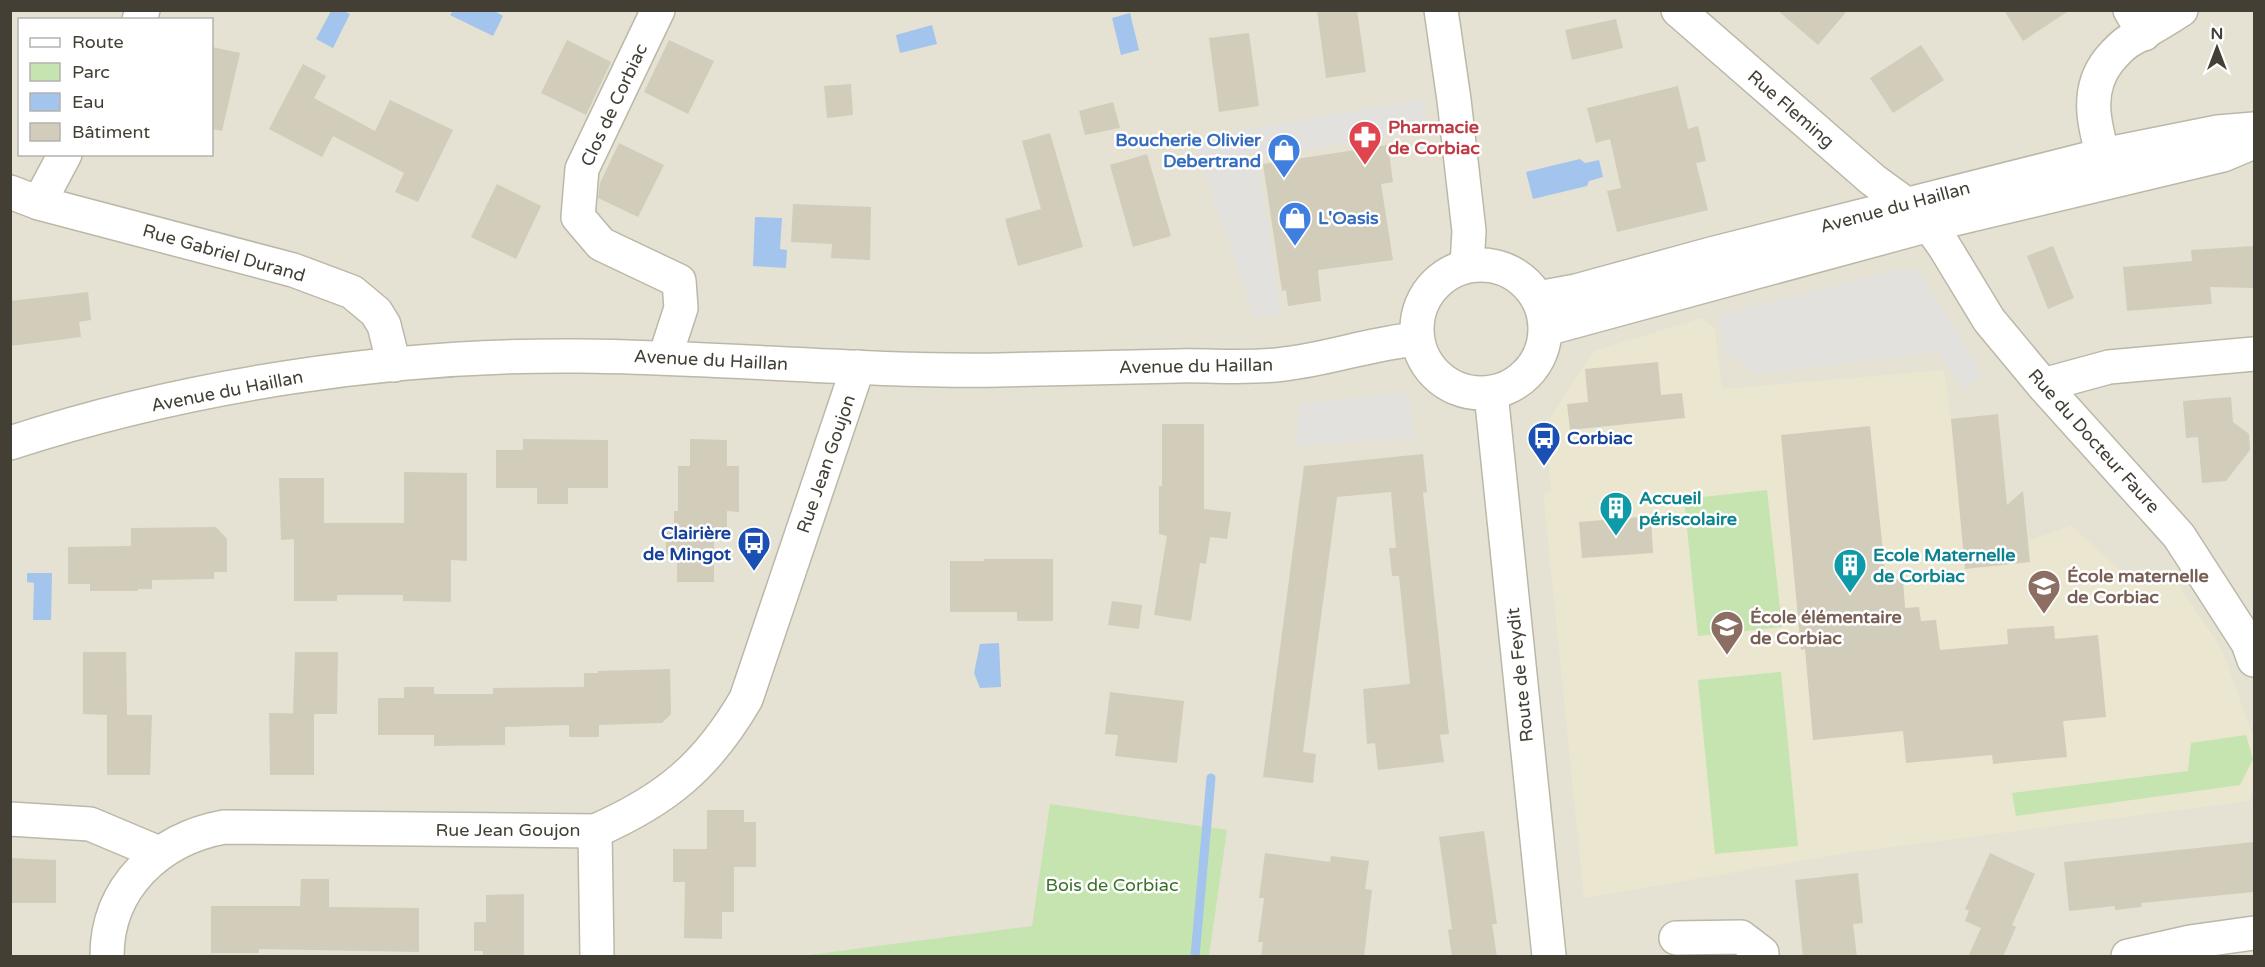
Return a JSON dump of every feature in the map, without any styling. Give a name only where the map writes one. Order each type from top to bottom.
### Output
[{"type":"street","name":"Clos de Corbiac","points":[[658,10],[582,169],[578,217],[602,244],[679,281],[681,309],[665,357]]},
{"type":"street","points":[[1441,10],[1469,231],[1467,266]]},
{"type":"street","name":"Rue Fleming","points":[[1678,10],[1873,180],[1917,214]]},
{"type":"street","points":[[2106,168],[2093,113],[2096,82],[2104,66],[2128,41],[2137,22],[2181,10]]},
{"type":"street","name":"Avenue du Haillan","points":[[1538,298],[1917,214],[2106,168],[2218,132],[2254,129]]},
{"type":"street","name":"Avenue du Haillan","points":[[2106,168],[2223,154],[2254,142]]},
{"type":"street","points":[[25,198],[63,156]]},
{"type":"street","name":"Rue Gabriel Durand","points":[[25,198],[293,270],[352,292],[376,312],[384,325],[394,365]]},
{"type":"street","name":"Avenue du Haillan","points":[[1546,329],[1917,214]]},
{"type":"street","name":"Rue du Docteur Faure","points":[[1917,214],[1944,246],[1989,320],[2043,386],[2179,536],[2248,643],[2254,660]]},
{"type":"street","points":[[1467,266],[1495,266],[1520,277],[1538,298],[1546,329],[1542,352],[1530,371],[1512,386],[1491,393],[1466,392],[1443,381],[1426,363],[1417,339],[1418,315],[1427,293],[1444,276],[1467,266]]},
{"type":"street","name":"Avenue du Haillan","points":[[10,443],[117,413],[212,392],[318,374],[394,365],[496,358],[575,356],[665,357],[858,367],[996,370],[1283,364],[1417,339]]},
{"type":"street","points":[[2043,386],[2109,367],[2254,354]]},
{"type":"street","name":"Rue Jean Goujon","points":[[107,957],[111,925],[118,904],[129,885],[159,853],[190,836],[224,827],[595,831],[659,798],[687,776],[710,753],[730,727],[746,699],[858,367]]},
{"type":"street","name":"Route de Feydit","points":[[1491,393],[1550,957]]},
{"type":"street","points":[[10,819],[90,824],[159,853]]},
{"type":"street","points":[[595,831],[597,957]]},
{"type":"street","points":[[2128,957],[2192,949],[2254,933]]},
{"type":"street","points":[[1676,938],[1742,937],[1762,953],[1762,957]]},
{"type":"shaded area","points":[[10,11],[2254,11],[2254,956],[11,956]]},
{"type":"shaded area","points":[[1424,99],[1427,130],[1258,158],[1281,315],[1254,317],[1193,138]]},
{"type":"shaded area","points":[[1900,269],[1911,269],[1921,274],[1983,376],[1964,389],[1938,352],[1753,374],[1736,356],[1724,354],[1720,315]]},
{"type":"shaded area","points":[[1701,318],[1715,328],[1722,389],[1944,370],[1951,419],[1998,414],[2007,511],[2025,510],[2029,541],[2071,525],[2131,581],[2173,577],[2222,649],[2254,739],[2254,788],[2249,801],[1854,852],[1584,898],[1543,493],[1551,491],[1545,426],[1594,351]]},
{"type":"shaded area","points":[[1409,392],[1414,438],[1294,446],[1301,404]]},
{"type":"green space","points":[[1767,490],[1782,627],[1698,636],[1684,499]]},
{"type":"green space","points":[[1781,672],[1798,846],[1715,854],[1698,680]]},
{"type":"green space","points":[[2246,735],[2253,759],[2240,785],[2016,816],[2012,793],[2188,771],[2191,743]]},
{"type":"green space","name":"Bois de Corbiac","points":[[1050,804],[1227,830],[1209,956],[801,956],[1032,926]]},
{"type":"water","points":[[493,10],[503,16],[493,36],[450,15],[453,11]]},
{"type":"water","points":[[331,11],[343,11],[350,14],[333,48],[316,39]]},
{"type":"water","points":[[1130,13],[1139,50],[1121,55],[1112,18]]},
{"type":"water","points":[[932,25],[937,44],[900,53],[896,35]]},
{"type":"water","points":[[1580,159],[1585,163],[1599,160],[1603,177],[1589,181],[1587,186],[1533,199],[1526,172]]},
{"type":"water","points":[[755,217],[782,218],[780,249],[787,250],[786,268],[753,266]]},
{"type":"water","points":[[27,573],[52,573],[51,620],[33,620],[34,583],[27,582]]},
{"type":"water","points":[[999,643],[1001,687],[980,688],[974,673],[980,644]]},
{"type":"building","points":[[1317,10],[1357,10],[1366,72],[1326,78]]},
{"type":"building","points":[[1777,10],[1848,10],[1818,45]]},
{"type":"building","points":[[2004,10],[2070,10],[2023,41]]},
{"type":"building","points":[[1616,19],[1623,48],[1572,60],[1565,30]]},
{"type":"building","points":[[1249,33],[1259,106],[1219,112],[1209,38]]},
{"type":"building","points":[[567,40],[611,62],[586,115],[541,93]]},
{"type":"building","points":[[669,40],[714,61],[688,114],[644,92]]},
{"type":"building","points":[[1921,45],[1944,80],[1893,113],[1870,78]]},
{"type":"building","points":[[213,47],[240,53],[222,131],[213,129]]},
{"type":"building","points":[[303,64],[326,76],[314,98],[375,131],[390,100],[453,130],[418,202],[395,192],[404,173],[333,136],[322,157],[269,129]]},
{"type":"building","points":[[851,84],[853,115],[827,118],[824,86]]},
{"type":"building","points":[[1678,86],[1688,129],[1698,126],[1706,161],[1696,163],[1708,210],[1617,232],[1607,191],[1621,188],[1610,139],[1596,143],[1587,108]]},
{"type":"building","points":[[1113,102],[1120,128],[1085,135],[1079,111]]},
{"type":"building","points":[[1050,133],[1083,247],[1018,266],[1005,219],[1041,209],[1022,141]]},
{"type":"building","points":[[619,143],[664,165],[638,217],[598,198],[600,183]]},
{"type":"building","points":[[1388,145],[1393,182],[1381,184],[1393,260],[1318,270],[1321,301],[1288,306],[1286,290],[1282,291],[1263,164]]},
{"type":"building","points":[[1147,154],[1171,236],[1133,247],[1110,165]]},
{"type":"building","points":[[497,184],[541,206],[516,259],[471,237]]},
{"type":"building","points":[[793,204],[871,207],[870,260],[831,258],[832,244],[791,242]]},
{"type":"building","points":[[2053,246],[2074,298],[2048,309],[2027,256]]},
{"type":"building","points":[[2254,246],[2254,288],[2210,287],[2212,304],[2127,311],[2123,267],[2192,261],[2191,250]]},
{"type":"building","points":[[88,292],[91,320],[79,322],[81,337],[10,346],[10,301]]},
{"type":"building","points":[[1658,362],[1661,395],[1682,393],[1685,418],[1570,430],[1567,404],[1588,402],[1585,369]]},
{"type":"building","points":[[2231,397],[2233,422],[2249,434],[2250,450],[2226,481],[2202,483],[2198,437],[2186,438],[2183,401]]},
{"type":"building","points":[[1998,414],[2007,505],[2023,491],[2030,562],[1965,569],[1951,419]]},
{"type":"building","points":[[1162,424],[1204,424],[1204,509],[1231,512],[1227,539],[1210,537],[1206,564],[1200,563],[1191,621],[1154,615],[1167,536],[1159,534]]},
{"type":"building","name":"Ecole Maternelle de Corbiac","points":[[1870,426],[1886,581],[1903,579],[1905,608],[1919,607],[1921,621],[1936,620],[1940,650],[2008,644],[2007,629],[2054,626],[2055,639],[2098,635],[2106,717],[2063,721],[2067,757],[1993,764],[1992,755],[1906,763],[1903,731],[1813,740],[1805,649],[1801,650],[1781,435]]},
{"type":"building","points":[[523,439],[608,440],[608,488],[568,488],[568,504],[537,504],[537,488],[496,488],[496,450],[523,450]]},
{"type":"building","points":[[690,439],[727,440],[727,466],[739,466],[739,512],[727,511],[727,528],[714,528],[714,582],[677,582],[677,555],[666,555],[666,525],[674,525],[674,511],[678,511],[678,466],[690,466]]},
{"type":"building","points":[[1423,454],[1427,492],[1423,493],[1449,734],[1440,735],[1444,762],[1378,770],[1375,743],[1367,744],[1363,689],[1410,684],[1399,576],[1392,576],[1389,548],[1396,548],[1391,492],[1337,497],[1303,752],[1316,754],[1313,783],[1263,777],[1304,466]]},
{"type":"building","points":[[404,472],[467,473],[467,561],[451,560],[451,602],[403,601],[403,595],[337,595],[337,601],[294,601],[294,539],[281,540],[279,478],[324,478],[324,523],[404,523]]},
{"type":"building","name":"Accueil périscolaire","points":[[1651,516],[1653,553],[1582,558],[1579,522]]},
{"type":"building","points":[[216,527],[227,539],[227,572],[214,572],[214,579],[152,580],[152,589],[138,589],[138,591],[90,591],[90,584],[68,584],[68,547],[131,546],[131,528]]},
{"type":"building","points":[[984,559],[1053,559],[1053,621],[1017,621],[1017,612],[950,612],[950,561],[984,561]]},
{"type":"building","points":[[1112,601],[1142,605],[1139,629],[1108,625]]},
{"type":"building","points":[[83,652],[126,652],[127,715],[152,715],[150,775],[107,775],[107,715],[83,714]]},
{"type":"building","points":[[295,652],[338,652],[337,714],[293,714]]},
{"type":"building","points":[[670,669],[671,714],[662,723],[599,725],[599,737],[569,737],[569,725],[505,727],[505,745],[434,746],[434,735],[378,735],[378,698],[404,698],[404,687],[434,687],[434,694],[493,694],[493,688],[584,687],[584,673],[598,673],[598,671]]},
{"type":"building","points":[[1110,692],[1184,701],[1177,763],[1115,756],[1118,735],[1105,734]]},
{"type":"building","points":[[269,713],[314,714],[314,775],[270,775]]},
{"type":"building","points":[[707,810],[744,810],[744,822],[756,822],[756,867],[734,867],[734,912],[722,912],[722,939],[684,938],[685,882],[673,882],[673,849],[707,849]]},
{"type":"building","points":[[1484,831],[1497,924],[1492,924],[1497,957],[1452,957],[1448,930],[1452,929],[1439,837]]},
{"type":"building","points":[[2254,842],[2254,892],[2141,903],[2142,907],[2115,910],[2115,906],[2069,911],[2064,862]]},
{"type":"building","points":[[1265,853],[1330,862],[1331,856],[1369,861],[1365,889],[1372,890],[1364,957],[1261,957],[1263,942],[1258,942],[1264,898],[1259,898]]},
{"type":"building","points":[[1990,853],[2035,874],[2012,925],[2016,927],[2003,957],[1968,957],[1981,928],[1965,921],[1969,911],[1965,909]]},
{"type":"building","points":[[10,858],[56,860],[56,903],[10,903]]},
{"type":"building","points":[[1858,873],[1863,923],[1853,924],[1857,957],[1803,957],[1795,880]]},
{"type":"building","points":[[301,879],[329,879],[329,907],[419,908],[419,952],[259,949],[259,953],[211,953],[211,906],[300,906]]},
{"type":"building","points":[[524,894],[524,957],[483,957],[483,951],[474,951],[474,922],[486,922],[486,895]]},
{"type":"waterway","points":[[1195,956],[1211,778]]},
{"type":"place","name":"Pharmacie de Corbiac","points":[[1365,166]]},
{"type":"place","name":"Boucherie Olivier Debertrand","points":[[1284,179]]},
{"type":"place","name":"L'Oasis","points":[[1295,247]]},
{"type":"place","name":"Corbiac","points":[[1544,467]]},
{"type":"place","name":"Accueil périscolaire","points":[[1616,537]]},
{"type":"place","name":"Clairière de Mingot","points":[[754,572]]},
{"type":"place","name":"Ecole Maternelle de Corbiac","points":[[1850,594]]},
{"type":"place","name":"École maternelle de Corbiac","points":[[2044,615]]},
{"type":"place","name":"École élémentaire de Corbiac","points":[[1727,656]]}]
